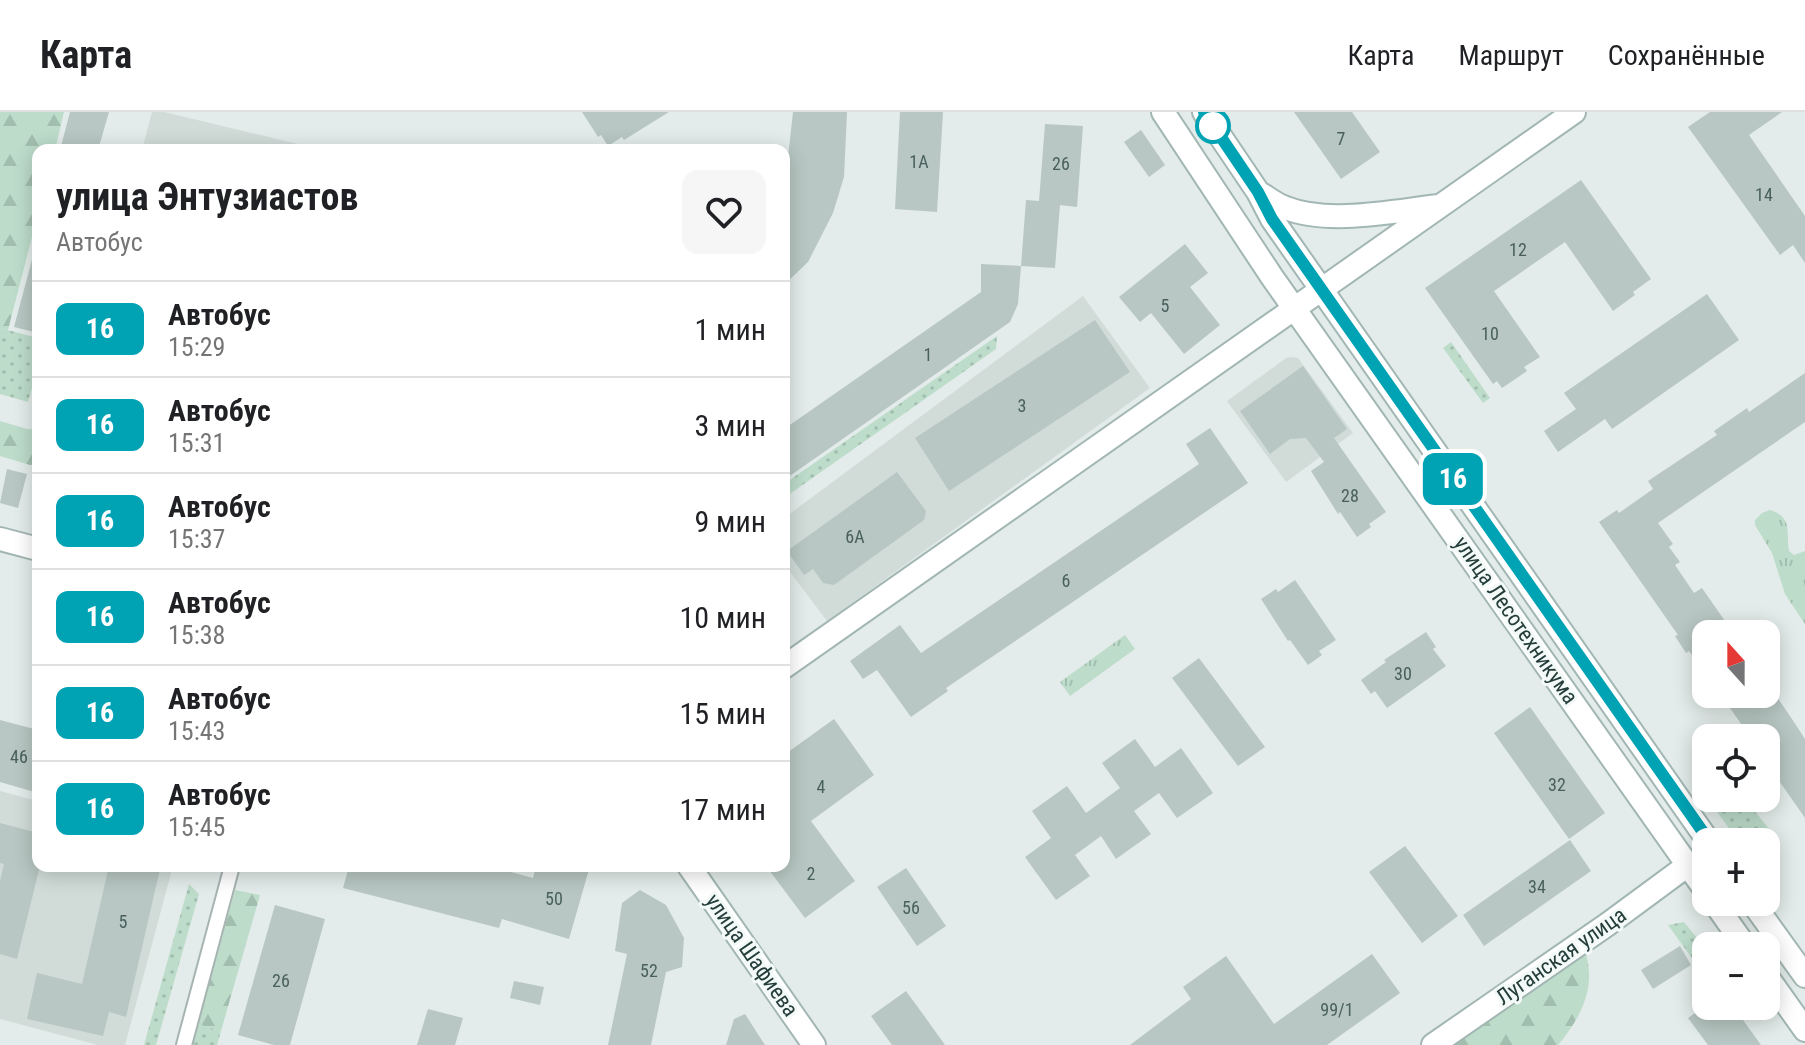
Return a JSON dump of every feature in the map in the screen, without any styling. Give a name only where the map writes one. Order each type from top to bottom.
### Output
[{"type":"main road","name":"улица Лесотехникума","points":[[1163,112],[1295,308],[1692,871]]},
{"type":"main road","name":"улица Лесотехникума","points":[[1204,112],[1321,290],[1699,828]]},
{"type":"main road","points":[[790,663],[1574,112]]},
{"type":"main road","points":[[1258,192],[1286,208],[1317,215],[1440,206]]},
{"type":"main road","points":[[0,539],[32,547]]},
{"type":"main road","name":"Луганская улица","points":[[1433,1045],[1688,865]]},
{"type":"main road","name":"улица Шафиева","points":[[693,872],[814,1045]]},
{"type":"main road","points":[[1762,916],[1805,976]]},
{"type":"main road","points":[[1780,995],[1805,1030]]},
{"type":"street","points":[[184,1045],[230,872]]},
{"type":"shaded area","points":[[152,112],[164,112],[298,144],[144,144]]},
{"type":"shaded area","points":[[1083,296],[1150,388],[827,621],[790,572],[790,514]]},
{"type":"shaded area","points":[[1286,358],[1298,358],[1353,433],[1286,482],[1227,401]]},
{"type":"shaded area","points":[[0,791],[32,799],[32,872],[171,872],[125,1045],[98,1045],[0,1019]]},
{"type":"green space","points":[[0,112],[64,112],[56,144],[32,144],[32,237],[8,330],[0,328]]},
{"type":"green space","points":[[0,328],[32,336],[32,388],[28,402],[0,394]]},
{"type":"green space","points":[[997,336],[996,349],[790,494],[790,480]]},
{"type":"green space","points":[[1451,342],[1490,398],[1483,403],[1443,348]]},
{"type":"green space","points":[[0,421],[32,429],[32,465],[0,456]]},
{"type":"green space","points":[[1770,510],[1785,521],[1789,551],[1794,555],[1805,551],[1805,624],[1785,594],[1772,553],[1755,525],[1755,520],[1762,513]]},
{"type":"green space","points":[[1125,635],[1135,649],[1070,696],[1060,682]]},
{"type":"green space","points":[[1717,812],[1755,812],[1768,828],[1729,828]]},
{"type":"green space","points":[[189,884],[199,894],[156,1045],[144,1045]]},
{"type":"green space","points":[[235,890],[260,895],[221,1031],[198,1024]]},
{"type":"green space","points":[[1684,922],[1692,932],[1692,958],[1668,925]]},
{"type":"green space","points":[[1585,951],[1589,977],[1585,1001],[1574,1024],[1558,1045],[1452,1045]]},
{"type":"green space","points":[[198,1024],[221,1031],[217,1045],[192,1045]]},
{"type":"building","points":[[70,112],[109,112],[100,144],[62,144]]},
{"type":"building","points":[[582,112],[669,112],[624,140],[622,137],[607,144],[601,135],[598,137]]},
{"type":"building","points":[[793,112],[847,112],[844,177],[833,213],[808,262],[790,279],[790,144]]},
{"type":"building","points":[[900,112],[943,112],[937,212],[895,209]]},
{"type":"building","points":[[1294,112],[1352,112],[1380,152],[1341,179]]},
{"type":"building","points":[[1710,112],[1782,112],[1749,135],[1805,216],[1805,263],[1793,245],[1780,255],[1688,127]]},
{"type":"building","points":[[1045,124],[1083,126],[1077,207],[1060,205],[1055,268],[1021,266],[1026,200],[1039,201]]},
{"type":"building","points":[[1141,130],[1165,165],[1149,177],[1124,142]]},
{"type":"building","points":[[1581,180],[1651,279],[1613,311],[1565,242],[1494,291],[1540,357],[1524,367],[1527,371],[1502,388],[1497,381],[1493,384],[1425,288]]},
{"type":"building","points":[[1185,244],[1208,273],[1190,287],[1220,325],[1184,354],[1151,313],[1140,322],[1119,297]]},
{"type":"building","points":[[32,260],[32,332],[14,327]]},
{"type":"building","points":[[981,264],[1021,266],[1018,304],[1010,322],[790,476],[790,425],[981,292]]},
{"type":"building","points":[[1707,294],[1739,340],[1612,429],[1605,419],[1558,452],[1544,431],[1576,409],[1564,393]]},
{"type":"building","points":[[1095,320],[1130,372],[949,491],[915,438]]},
{"type":"building","points":[[1303,366],[1347,429],[1334,438],[1386,512],[1357,537],[1340,512],[1338,514],[1311,471],[1324,462],[1306,438],[1290,439],[1270,454],[1240,411]]},
{"type":"building","points":[[1805,373],[1805,422],[1658,523],[1673,544],[1669,547],[1680,562],[1675,565],[1694,593],[1702,588],[1724,620],[1692,620],[1692,655],[1689,651],[1686,653],[1675,636],[1678,635],[1599,522],[1617,510],[1619,513],[1653,489],[1648,481],[1717,435],[1714,431],[1747,408],[1749,412]]},
{"type":"building","points":[[1210,428],[1248,483],[946,688],[948,691],[911,717],[877,670],[863,679],[850,661],[900,625],[921,653],[1199,464],[1186,444]]},
{"type":"building","points":[[7,469],[27,474],[18,508],[0,503]]},
{"type":"building","points":[[897,472],[926,511],[924,520],[834,585],[823,583],[813,569],[804,575],[790,555],[790,549]]},
{"type":"building","points":[[1295,580],[1336,640],[1319,651],[1322,655],[1308,665],[1261,599]]},
{"type":"building","points":[[1426,632],[1436,647],[1433,649],[1446,666],[1387,708],[1375,691],[1371,694],[1361,680],[1386,662],[1384,660]]},
{"type":"building","points":[[1199,658],[1265,747],[1238,766],[1172,678]]},
{"type":"building","points":[[1780,702],[1805,739],[1805,818],[1780,782],[1780,724],[1741,724],[1730,708],[1780,708]]},
{"type":"building","points":[[1530,707],[1605,813],[1569,839],[1494,733]]},
{"type":"building","points":[[834,719],[874,775],[811,821],[855,881],[805,918],[770,872],[790,872],[790,751]]},
{"type":"building","points":[[0,720],[32,728],[32,791],[0,782]]},
{"type":"building","points":[[1135,739],[1155,767],[1181,748],[1213,793],[1177,818],[1159,793],[1134,811],[1151,834],[1116,859],[1101,836],[1075,855],[1090,876],[1056,900],[1025,857],[1051,838],[1032,811],[1067,786],[1086,813],[1120,788],[1102,763]]},
{"type":"building","points":[[0,823],[32,831],[32,872],[39,872],[17,959],[0,954],[0,881],[4,864],[0,863]]},
{"type":"building","points":[[1570,840],[1591,871],[1484,946],[1463,915]]},
{"type":"building","points":[[1405,846],[1458,916],[1422,943],[1369,872]]},
{"type":"building","points":[[906,868],[946,926],[917,946],[877,887]]},
{"type":"building","points":[[108,872],[159,872],[126,1017],[109,1012],[103,1036],[27,1019],[37,973],[82,984]]},
{"type":"building","points":[[347,872],[510,872],[533,878],[534,872],[588,872],[569,939],[502,919],[499,928],[343,888]]},
{"type":"building","points":[[640,890],[666,905],[684,938],[682,967],[666,972],[651,1045],[608,1045],[627,954],[615,951],[622,903]]},
{"type":"building","points":[[275,905],[325,919],[290,1045],[274,1045],[238,1035]]},
{"type":"building","points":[[1680,946],[1691,965],[1653,989],[1641,970]]},
{"type":"building","points":[[1372,954],[1400,993],[1327,1045],[1130,1045],[1191,999],[1183,987],[1226,956],[1274,1024]]},
{"type":"building","points":[[514,981],[544,987],[540,1005],[510,998]]},
{"type":"building","points":[[906,991],[945,1045],[892,1045],[871,1016]]},
{"type":"building","points":[[428,1009],[463,1018],[455,1045],[417,1045]]},
{"type":"building","points":[[745,1014],[765,1045],[726,1045],[734,1019]]},
{"type":"building","points":[[1692,1015],[1692,1020],[1743,1020],[1761,1045],[1708,1045],[1688,1018]]},
{"type":"bus line","name":"16","points":[[1204,112],[1258,192],[1272,219],[1700,828]]}]
